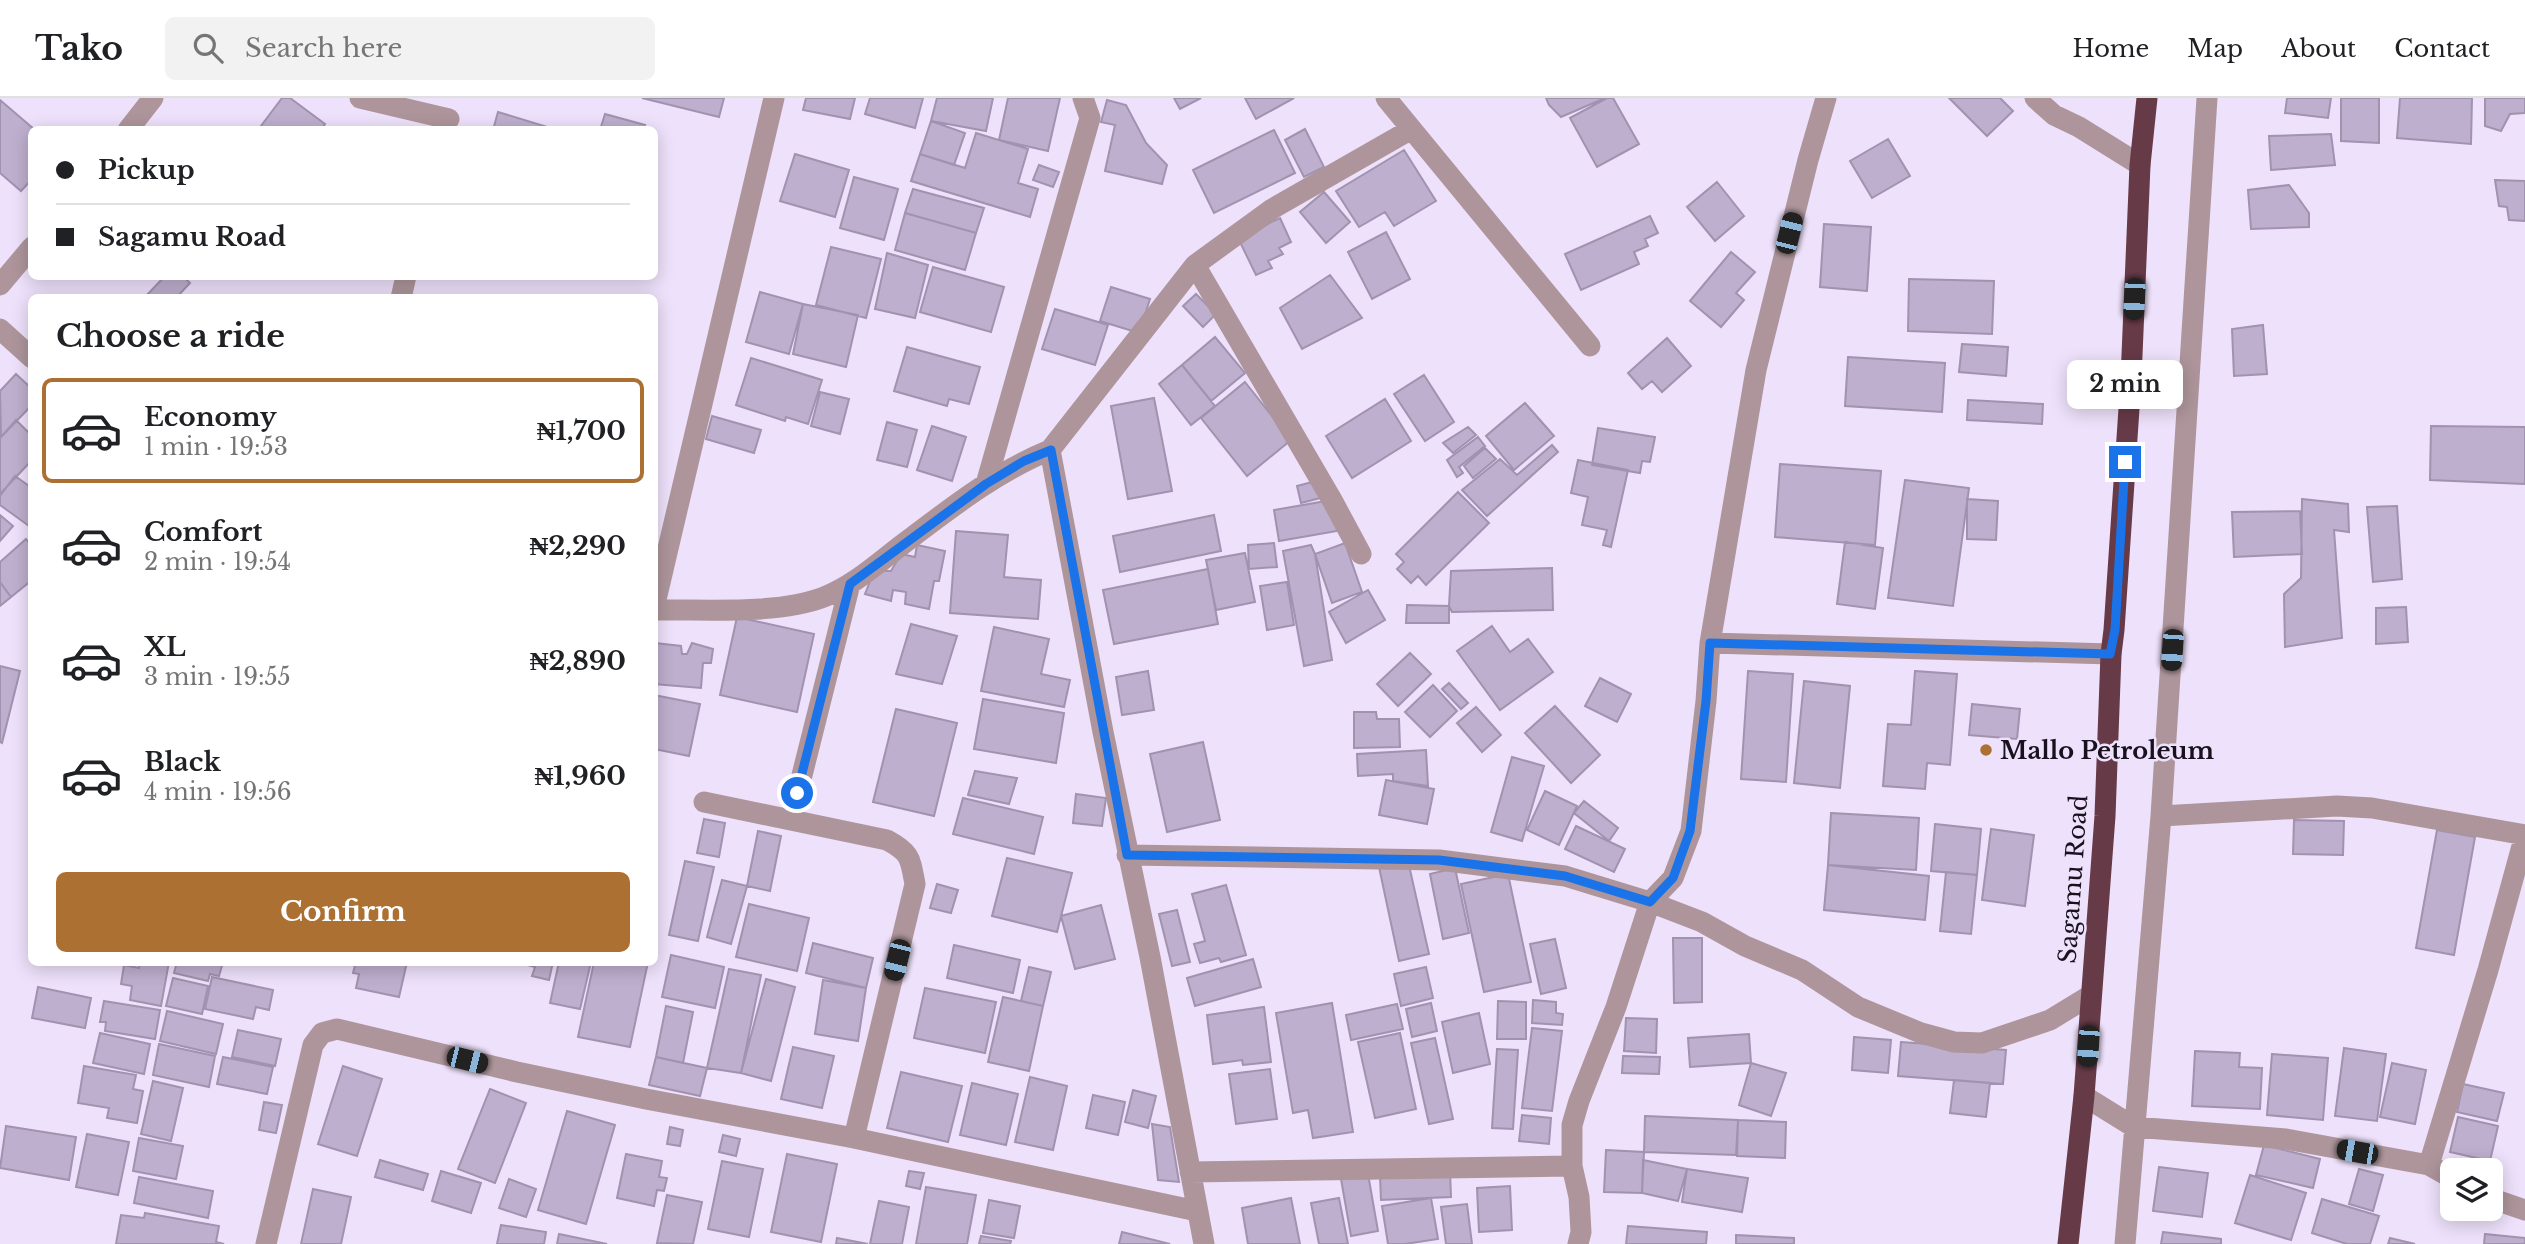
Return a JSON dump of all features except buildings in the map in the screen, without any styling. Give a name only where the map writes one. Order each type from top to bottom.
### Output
[{"type":"highway","name":"Sagamu Road","points":[[2068,1244],[2084,1096],[2105,816],[2110,654],[2115,630],[2131,379],[2140,165],[2147,98]]},
{"type":"street","points":[[131,126],[153,98]]},
{"type":"street","points":[[360,98],[447,124],[455,98]]},
{"type":"street","points":[[658,592],[774,98]]},
{"type":"street","points":[[986,484],[1090,118],[1083,98]]},
{"type":"street","points":[[1386,98],[1590,346]]},
{"type":"street","points":[[1578,1244],[1581,1232],[1579,1197],[1572,1166],[1572,1125],[1616,1007],[1650,902],[1673,878],[1690,831],[1706,701],[1710,643],[1756,370],[1826,98]]},
{"type":"street","points":[[2035,98],[2054,115],[2079,127],[2140,165]]},
{"type":"street","points":[[2125,1244],[2161,816],[2207,98]]},
{"type":"street","points":[[658,609],[788,606],[822,598],[850,584],[986,484],[1024,461],[1051,450],[1195,265],[1272,209],[1410,130]]},
{"type":"street","points":[[0,285],[28,252]]},
{"type":"street","points":[[1195,265],[1361,554]]},
{"type":"street","points":[[0,329],[28,354]]},
{"type":"street","points":[[1051,450],[1204,1244]]},
{"type":"street","points":[[791,820],[850,584]]},
{"type":"street","points":[[1710,643],[2110,654]]},
{"type":"street","points":[[704,802],[887,840],[904,849],[912,866],[915,884],[854,1138]]},
{"type":"street","points":[[2161,816],[2337,806],[2372,808],[2525,835],[2488,970],[2429,1165]]},
{"type":"street","points":[[1127,855],[1439,860],[1565,876],[1650,902],[1702,922],[1745,946],[1802,970],[1858,1007],[1921,1033],[1954,1042],[1982,1043],[2050,1020],[2091,995]]},
{"type":"street","points":[[266,1244],[313,1045],[322,1033],[337,1029],[582,1086],[854,1138],[1196,1211]]},
{"type":"street","points":[[2084,1096],[2134,1127],[2286,1139],[2429,1165],[2440,1171]]},
{"type":"street","points":[[1190,1172],[1572,1166]]},
{"type":"street","points":[[2503,1202],[2525,1210]]},
{"type":"place","name":"Mallo Petroleum","points":[[1986,750]]},
{"type":"route","points":[[797,793],[850,584],[909,538],[986,484],[1024,461],[1051,450],[1127,855],[1439,860],[1565,876],[1650,902],[1673,878],[1690,831],[1706,701],[1710,643],[2110,654],[2115,630],[2125,462]]}]
